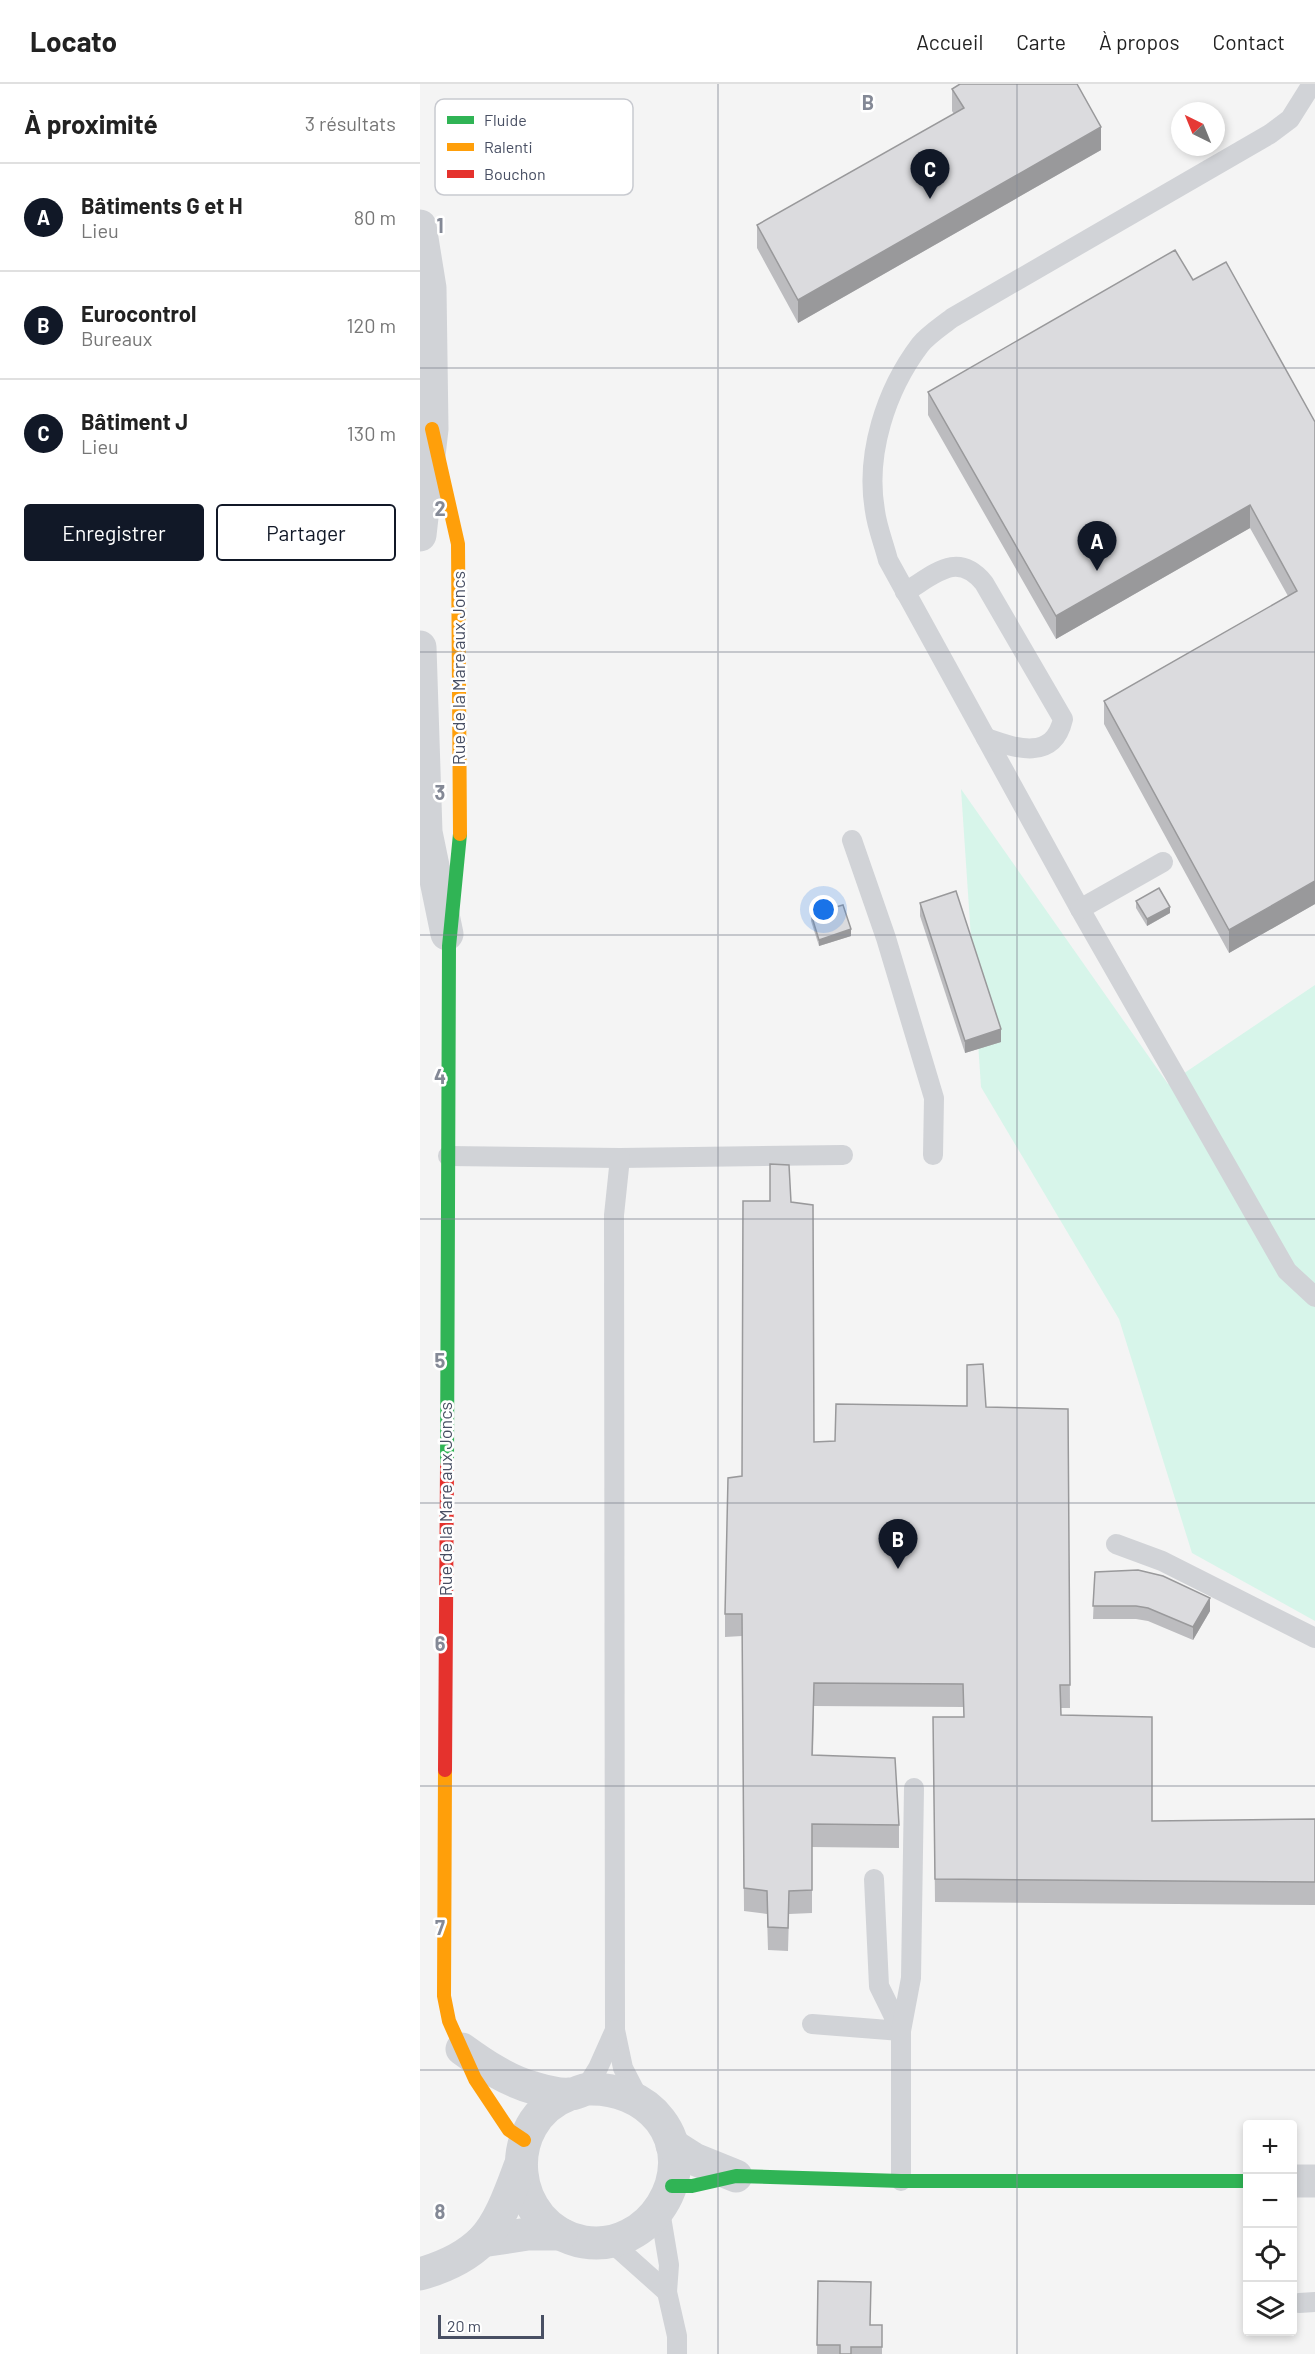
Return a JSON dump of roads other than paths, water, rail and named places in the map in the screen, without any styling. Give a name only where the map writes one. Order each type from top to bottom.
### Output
[{"type":"street","name":"Rue de la Mare aux Joncs","points":[[420,226],[430,288],[432,429],[420,535]]},
{"type":"street","name":"Rue de la Mare aux Joncs","points":[[432,429],[459,544],[460,835],[449,946],[444,1996],[449,2021],[475,2079],[522,2153]]},
{"type":"street","name":"Rue de la Mare aux Joncs","points":[[420,647],[420,706],[426,832],[449,946]]},
{"type":"street","points":[[462,2049],[492,2070],[533,2088],[577,2092],[612,2090],[641,2102],[660,2120],[672,2145],[674,2171],[666,2198],[641,2230],[610,2242],[585,2242],[561,2234],[528,2234],[482,2241]]},
{"type":"street","points":[[420,2274],[456,2259],[482,2241],[503,2208],[537,2117],[560,2098],[577,2092]]},
{"type":"street","points":[[672,2145],[694,2159],[736,2176]]},
{"type":"street","points":[[522,2153],[526,2195],[540,2217],[561,2234]]},
{"type":"street","points":[[666,2198],[692,2186],[736,2176],[902,2181],[1243,2181]]},
{"type":"street","points":[[1297,2181],[1315,2181]]},
{"type":"lane","points":[[1312,84],[1290,119],[1270,134],[952,318],[921,343],[897,381],[880,427],[873,470],[874,510],[888,560],[905,592],[1080,909],[1287,1271],[1315,1297]]},
{"type":"lane","points":[[905,592],[946,567],[961,565],[975,572],[984,583],[1063,719],[1060,732],[1051,741],[1036,749],[1016,749],[986,738]]},
{"type":"lane","points":[[852,840],[886,938],[934,1098],[933,1155]]},
{"type":"lane","points":[[1080,909],[1163,862]]},
{"type":"lane","points":[[448,1156],[620,1158],[843,1155]]},
{"type":"lane","points":[[620,1158],[614,1215],[615,2030],[622,2068],[641,2102]]},
{"type":"lane","points":[[1116,1544],[1162,1561],[1315,1638]]},
{"type":"lane","points":[[902,2181],[901,2031],[910,1978],[915,1788]]},
{"type":"lane","points":[[874,1879],[879,1986],[901,2031]]},
{"type":"lane","points":[[812,2024],[901,2031]]},
{"type":"lane","points":[[577,2092],[598,2068],[615,2030]]},
{"type":"lane","points":[[666,2198],[669,2265],[667,2292],[677,2336],[677,2354]]},
{"type":"lane","points":[[610,2242],[667,2292]]},
{"type":"place","name":"Bâtiment J","points":[[930,199]]},
{"type":"place","name":"Bâtiments G et H","points":[[1097,571]]},
{"type":"place","name":"Eurocontrol","points":[[898,1569]]}]
